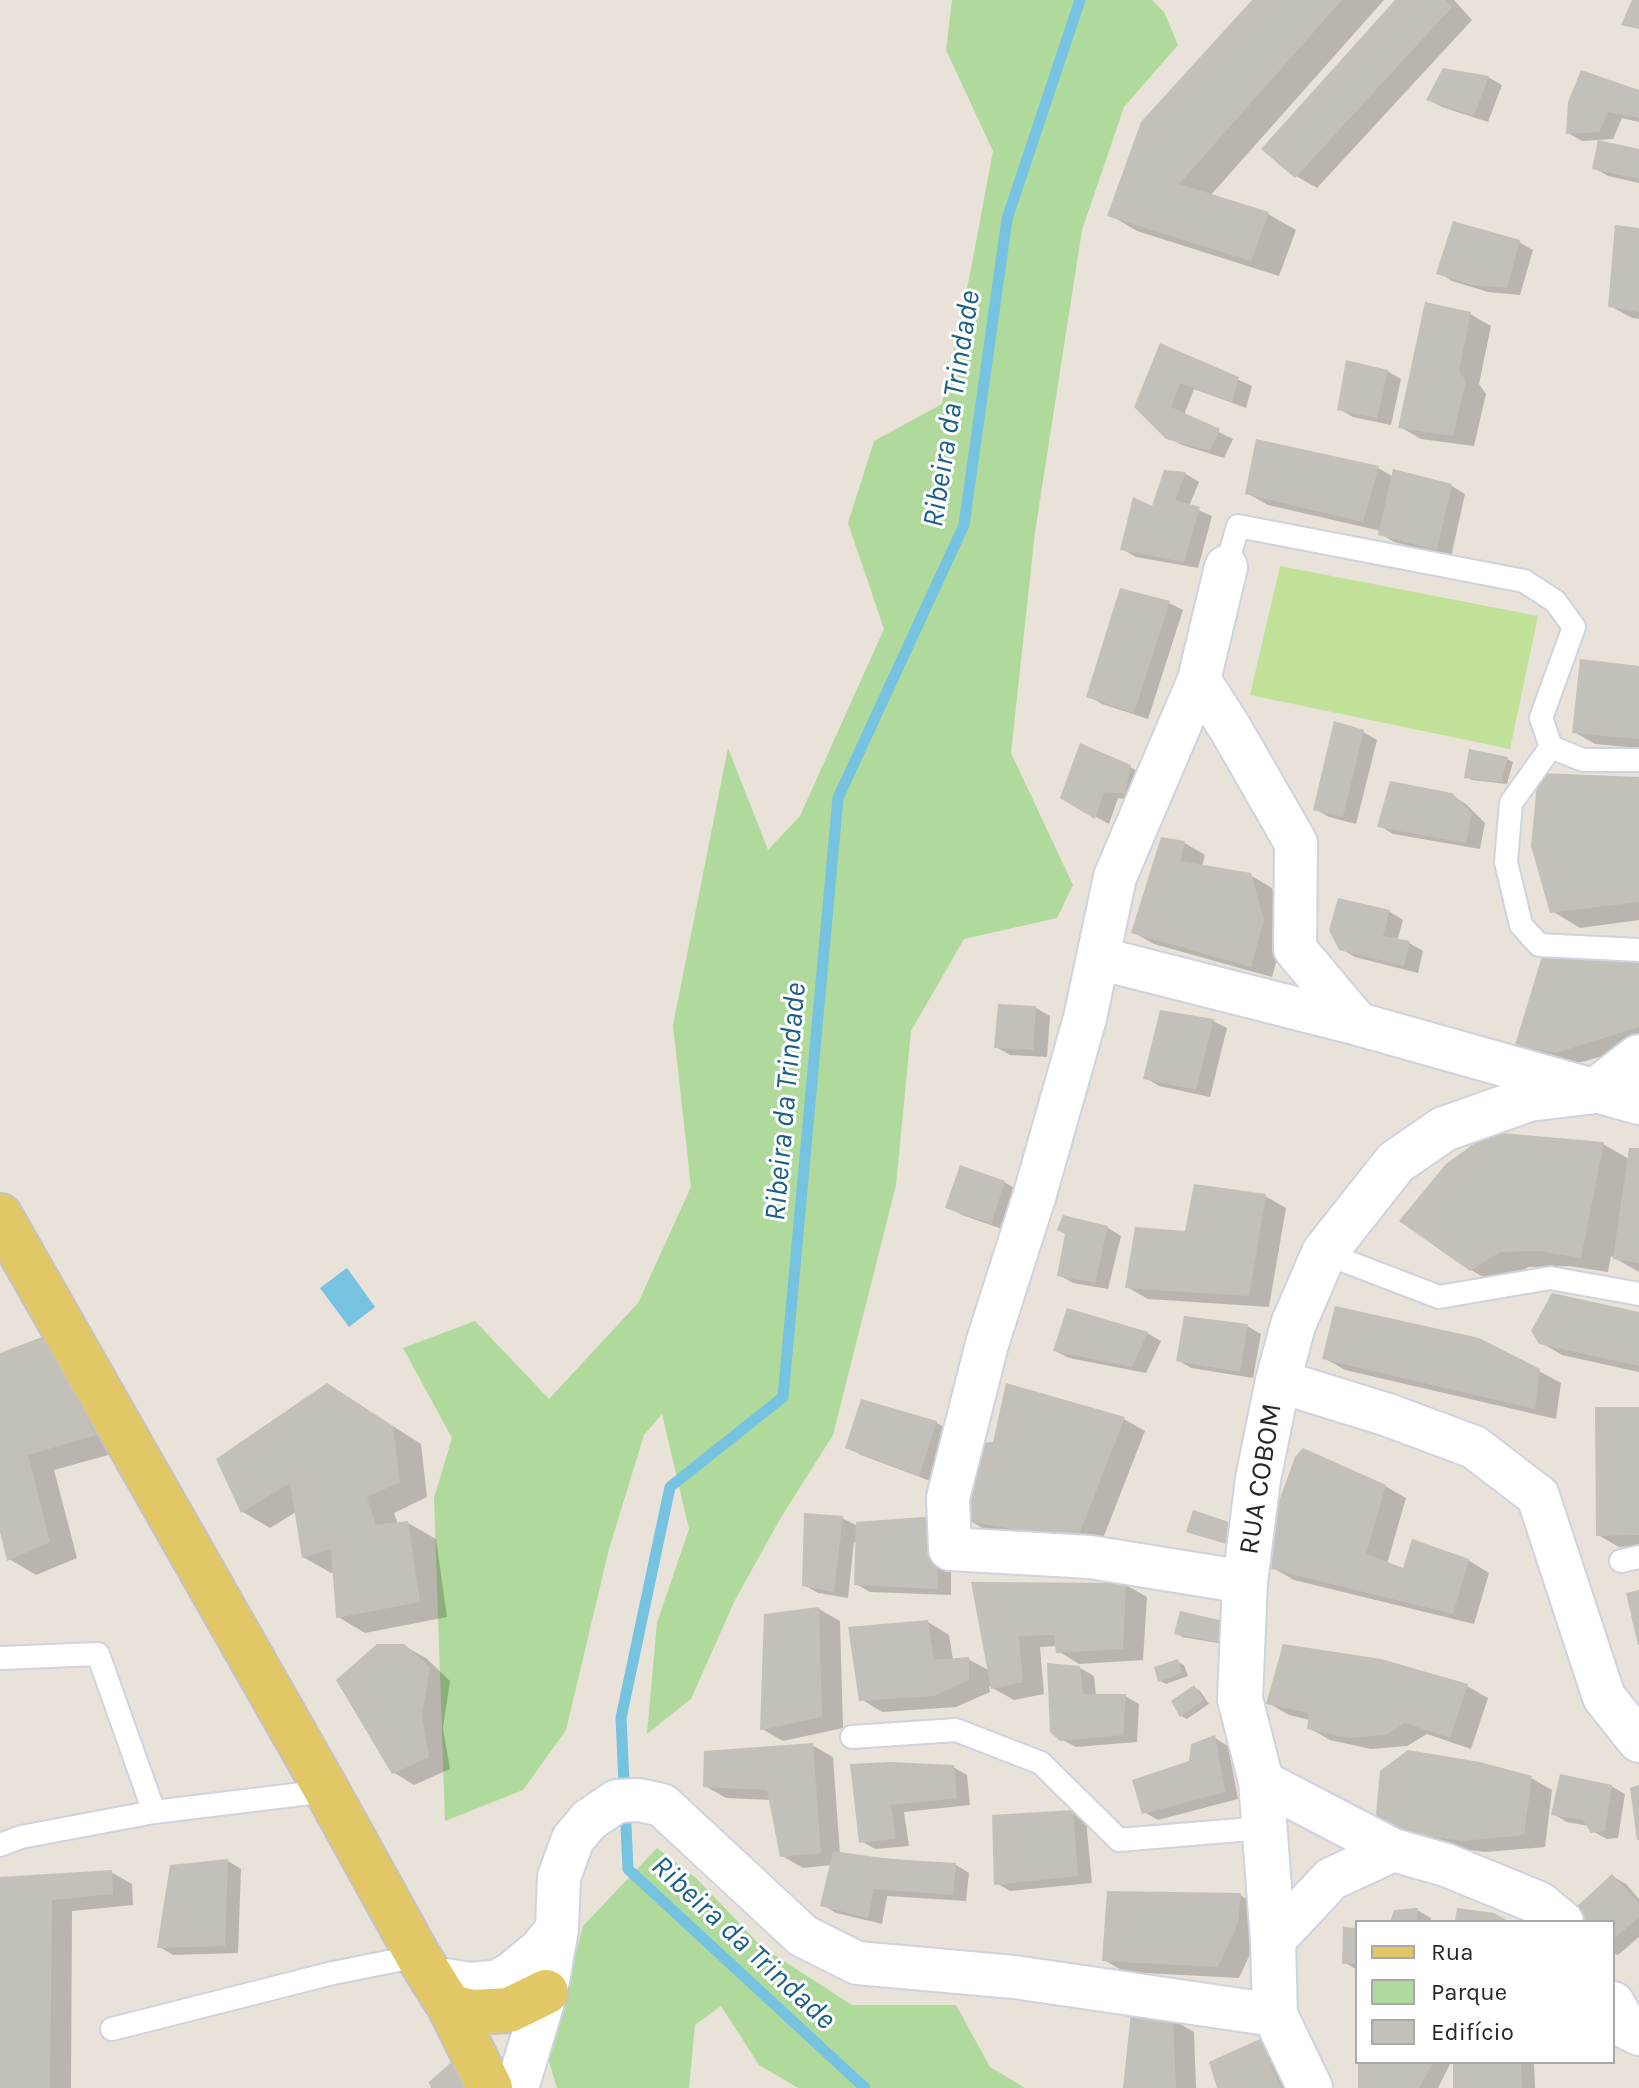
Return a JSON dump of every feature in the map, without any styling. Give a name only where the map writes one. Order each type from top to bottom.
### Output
[{"type":"main road","points":[[0,1216],[327,1791],[490,2088]]},
{"type":"main road","points":[[433,1980],[473,2012],[509,2010],[546,1992]]},
{"type":"street","points":[[1226,567],[1199,680],[1115,877],[1085,1018],[1035,1194],[987,1344],[948,1498],[950,1549],[1090,1557],[1245,1582]]},
{"type":"street","points":[[1199,680],[1296,843],[1295,949],[1358,1024]]},
{"type":"street","points":[[1098,958],[1358,1024],[1639,1103]]},
{"type":"street","points":[[1595,1091],[1639,1057]]},
{"type":"street","name":"RUA COBOM","points":[[1310,2088],[1275,2015],[1273,1941],[1261,1781],[1240,1699],[1245,1582],[1258,1479],[1293,1325],[1324,1253],[1396,1162],[1444,1129],[1529,1099],[1595,1091]]},
{"type":"street","points":[[1278,1381],[1388,1415],[1474,1447],[1538,1496],[1604,1697],[1639,1741]]},
{"type":"street","points":[[1261,1781],[1393,1850],[1446,1865],[1539,1903],[1560,1920]]},
{"type":"street","points":[[517,2088],[546,1992],[557,1929],[559,1877],[573,1839],[589,1820],[617,1801],[639,1800],[662,1805],[803,1936],[857,1963],[1014,1977],[1275,2015]]},
{"type":"street","points":[[1273,1941],[1331,1879],[1393,1850]]},
{"type":"street","points":[[433,1980],[471,1984],[498,1981],[540,1950],[557,1929]]},
{"type":"street","points":[[1615,2007],[1627,2028],[1639,2034]]},
{"type":"lane","points":[[1226,567],[1238,526],[1524,581],[1555,601],[1574,627],[1541,718],[1551,747],[1583,760],[1639,760]]},
{"type":"lane","points":[[1551,747],[1511,803],[1506,862],[1521,925],[1539,945],[1639,950]]},
{"type":"lane","points":[[1324,1253],[1439,1297],[1550,1278],[1639,1294]]},
{"type":"lane","points":[[0,1658],[98,1654],[154,1812]]},
{"type":"lane","points":[[852,1737],[956,1730],[970,1735],[1041,1763],[1119,1840],[1264,1828]]},
{"type":"lane","points":[[0,1845],[21,1837],[154,1812],[327,1791]]},
{"type":"lane","points":[[112,2029],[333,1973],[433,1980]]},
{"type":"green space","points":[[952,0],[1152,0],[1164,12],[1178,45],[1124,107],[1082,230],[1035,532],[1011,753],[1073,885],[1057,918],[964,939],[911,1031],[896,1185],[833,1435],[780,1519],[735,1600],[691,1699],[647,1734],[657,1623],[689,1529],[662,1414],[644,1435],[609,1549],[566,1730],[523,1790],[445,1821],[434,1498],[452,1438],[403,1348],[475,1321],[549,1399],[638,1303],[691,1187],[673,1025],[728,748],[768,850],[800,816],[884,629],[848,523],[874,441],[942,404],[993,151],[946,50]]},
{"type":"green space","points":[[1280,566],[1538,616],[1510,749],[1250,695]]},
{"type":"green space","points":[[657,1848],[695,1877],[762,1947],[852,2005],[956,2005],[990,2067],[1025,2088],[798,2088],[759,2065],[721,2006],[695,2025],[689,2088],[557,2088],[548,2058],[583,1926]]},
{"type":"water","points":[[347,1268],[375,1307],[349,1327],[320,1288]]},
{"type":"building","points":[[1252,0],[1342,0],[1179,184],[1269,212],[1251,261],[1107,216],[1141,122]]},
{"type":"building","points":[[1395,0],[1446,0],[1452,7],[1295,178],[1261,149]]},
{"type":"building","points":[[1632,0],[1639,0],[1639,29],[1621,25]]},
{"type":"building","points":[[1443,68],[1489,76],[1474,116],[1426,100]]},
{"type":"building","points":[[1581,70],[1639,90],[1639,118],[1608,112],[1599,132],[1566,134],[1568,102]]},
{"type":"building","points":[[1598,140],[1639,149],[1639,179],[1592,169]]},
{"type":"building","points":[[1453,221],[1520,240],[1507,288],[1472,285],[1436,274]]},
{"type":"building","points":[[1615,225],[1639,228],[1639,312],[1608,307]]},
{"type":"building","points":[[1425,302],[1471,312],[1459,371],[1466,381],[1453,436],[1398,428]]},
{"type":"building","points":[[1160,343],[1239,377],[1232,402],[1180,383],[1171,407],[1220,429],[1210,451],[1166,439],[1134,407]]},
{"type":"building","points":[[1346,360],[1388,370],[1377,418],[1337,410]]},
{"type":"building","points":[[1256,439],[1379,466],[1363,522],[1245,494]]},
{"type":"building","points":[[1393,469],[1452,484],[1437,550],[1378,535]]},
{"type":"building","points":[[1164,470],[1186,472],[1175,500],[1200,507],[1184,562],[1120,550],[1133,497],[1152,506]]},
{"type":"building","points":[[1120,588],[1170,601],[1134,713],[1086,697]]},
{"type":"building","points":[[1580,659],[1639,666],[1639,739],[1572,733]]},
{"type":"building","points":[[1334,721],[1364,730],[1343,817],[1313,810]]},
{"type":"building","points":[[1080,743],[1131,765],[1125,794],[1104,792],[1095,819],[1060,798]]},
{"type":"building","points":[[1469,749],[1508,757],[1501,782],[1464,778]]},
{"type":"building","points":[[1538,773],[1639,777],[1639,902],[1550,913],[1531,846]]},
{"type":"building","points":[[1390,781],[1452,793],[1472,813],[1466,843],[1377,827]]},
{"type":"building","points":[[1161,837],[1185,841],[1180,861],[1251,873],[1264,920],[1251,967],[1131,933]]},
{"type":"building","points":[[1338,898],[1390,910],[1383,936],[1410,941],[1404,966],[1339,950],[1329,930]]},
{"type":"building","points":[[1543,953],[1639,954],[1639,1027],[1556,1053],[1515,1045]]},
{"type":"building","points":[[998,1004],[1036,1006],[1033,1050],[994,1048]]},
{"type":"building","points":[[1160,1010],[1214,1019],[1196,1090],[1143,1079]]},
{"type":"building","points":[[1490,1132],[1604,1142],[1581,1258],[1539,1251],[1500,1252],[1470,1271],[1399,1221],[1446,1164]]},
{"type":"building","points":[[1629,1148],[1639,1148],[1639,1263],[1613,1259]]},
{"type":"building","points":[[960,1165],[1005,1181],[991,1224],[945,1208]]},
{"type":"building","points":[[1194,1184],[1266,1194],[1249,1296],[1125,1288],[1135,1227],[1185,1231]]},
{"type":"building","points":[[1063,1215],[1108,1226],[1095,1283],[1057,1276],[1065,1234],[1057,1230]]},
{"type":"building","points":[[1552,1293],[1639,1312],[1639,1366],[1539,1344],[1531,1331]]},
{"type":"building","points":[[1335,1306],[1479,1338],[1540,1369],[1535,1409],[1322,1359]]},
{"type":"building","points":[[1067,1308],[1148,1332],[1132,1367],[1053,1351]]},
{"type":"building","points":[[1184,1316],[1248,1324],[1240,1372],[1176,1361]]},
{"type":"building","points":[[42,1337],[96,1435],[28,1455],[50,1542],[7,1561],[0,1532],[0,1353]]},
{"type":"building","points":[[327,1383],[393,1426],[400,1482],[367,1497],[376,1525],[408,1521],[420,1602],[336,1618],[331,1549],[302,1558],[290,1483],[241,1513],[216,1459]]},
{"type":"building","points":[[1006,1383],[1125,1417],[1077,1540],[966,1521],[981,1443],[993,1442]]},
{"type":"building","points":[[861,1399],[937,1421],[919,1476],[845,1448]]},
{"type":"building","points":[[1595,1407],[1639,1407],[1639,1535],[1596,1536]]},
{"type":"building","points":[[1303,1448],[1386,1485],[1366,1554],[1403,1568],[1412,1539],[1469,1559],[1453,1614],[1271,1569],[1279,1501],[1295,1457]]},
{"type":"building","points":[[1193,1510],[1232,1523],[1233,1546],[1186,1532]]},
{"type":"building","points":[[804,1513],[843,1516],[834,1592],[802,1586]]},
{"type":"building","points":[[937,1516],[938,1589],[854,1585],[856,1522]]},
{"type":"building","points":[[971,1582],[1126,1583],[1123,1649],[1056,1653],[1054,1635],[1019,1636],[1023,1682],[991,1689]]},
{"type":"building","points":[[1639,1590],[1639,1645],[1638,1645],[1626,1593]]},
{"type":"building","points":[[819,1607],[822,1717],[760,1730],[764,1614]]},
{"type":"building","points":[[1180,1611],[1223,1621],[1218,1642],[1174,1634]]},
{"type":"building","points":[[928,1620],[934,1660],[969,1657],[969,1680],[934,1696],[859,1701],[848,1627]]},
{"type":"building","points":[[377,1644],[404,1644],[430,1667],[422,1715],[429,1757],[392,1774],[336,1680]]},
{"type":"building","points":[[1283,1644],[1381,1659],[1468,1684],[1450,1738],[1405,1723],[1386,1735],[1348,1738],[1307,1729],[1309,1713],[1266,1704]]},
{"type":"building","points":[[1178,1659],[1182,1673],[1158,1682],[1154,1667]]},
{"type":"building","points":[[1047,1663],[1080,1666],[1083,1694],[1126,1694],[1123,1735],[1060,1741],[1050,1732]]},
{"type":"building","points":[[1194,1685],[1204,1700],[1180,1717],[1171,1701]]},
{"type":"building","points":[[1215,1735],[1225,1792],[1142,1814],[1132,1780],[1189,1761],[1191,1744]]},
{"type":"building","points":[[813,1743],[821,1853],[780,1857],[767,1790],[703,1787],[704,1751]]},
{"type":"building","points":[[1408,1750],[1480,1762],[1532,1776],[1524,1835],[1462,1841],[1403,1833],[1376,1815],[1380,1771]]},
{"type":"building","points":[[850,1764],[954,1765],[957,1798],[891,1805],[896,1839],[859,1843]]},
{"type":"building","points":[[1560,1774],[1612,1785],[1605,1831],[1591,1833],[1583,1820],[1551,1815]]},
{"type":"building","points":[[1639,1785],[1639,1840],[1637,1840],[1630,1788]]},
{"type":"building","points":[[1073,1810],[1078,1876],[994,1885],[992,1815]]},
{"type":"building","points":[[833,1851],[889,1859],[956,1863],[953,1895],[874,1889],[868,1918],[820,1906]]},
{"type":"building","points":[[228,1859],[225,1946],[157,1948],[170,1865]]},
{"type":"building","points":[[112,1870],[113,1894],[52,1900],[50,2088],[0,2088],[0,1877]]},
{"type":"building","points":[[1612,1874],[1639,1903],[1639,1917],[1615,1938],[1615,1920],[1577,1920],[1571,1912]]},
{"type":"building","points":[[1107,1891],[1241,1893],[1238,1923],[1218,1967],[1102,1961]]},
{"type":"building","points":[[1418,1908],[1417,1920],[1391,1920],[1394,1910]]},
{"type":"building","points":[[1457,1908],[1494,1913],[1506,1920],[1455,1920]]},
{"type":"building","points":[[1343,1927],[1355,1928],[1355,1963],[1342,1964]]},
{"type":"building","points":[[1131,2012],[1173,2018],[1176,2088],[1123,2088]]},
{"type":"building","points":[[1260,2039],[1281,2088],[1217,2088],[1209,2062]]},
{"type":"building","points":[[456,2058],[471,2088],[431,2088],[429,2082]]},
{"type":"building","points":[[1358,2064],[1433,2064],[1419,2088],[1358,2088]]},
{"type":"building","points":[[1453,2064],[1521,2064],[1522,2088],[1453,2088]]},
{"type":"waterway","name":"Ribeira da Trindade","points":[[865,2088],[628,1869],[621,1718],[670,1487],[783,1397],[838,798],[964,525],[1007,219],[1080,0]]}]
